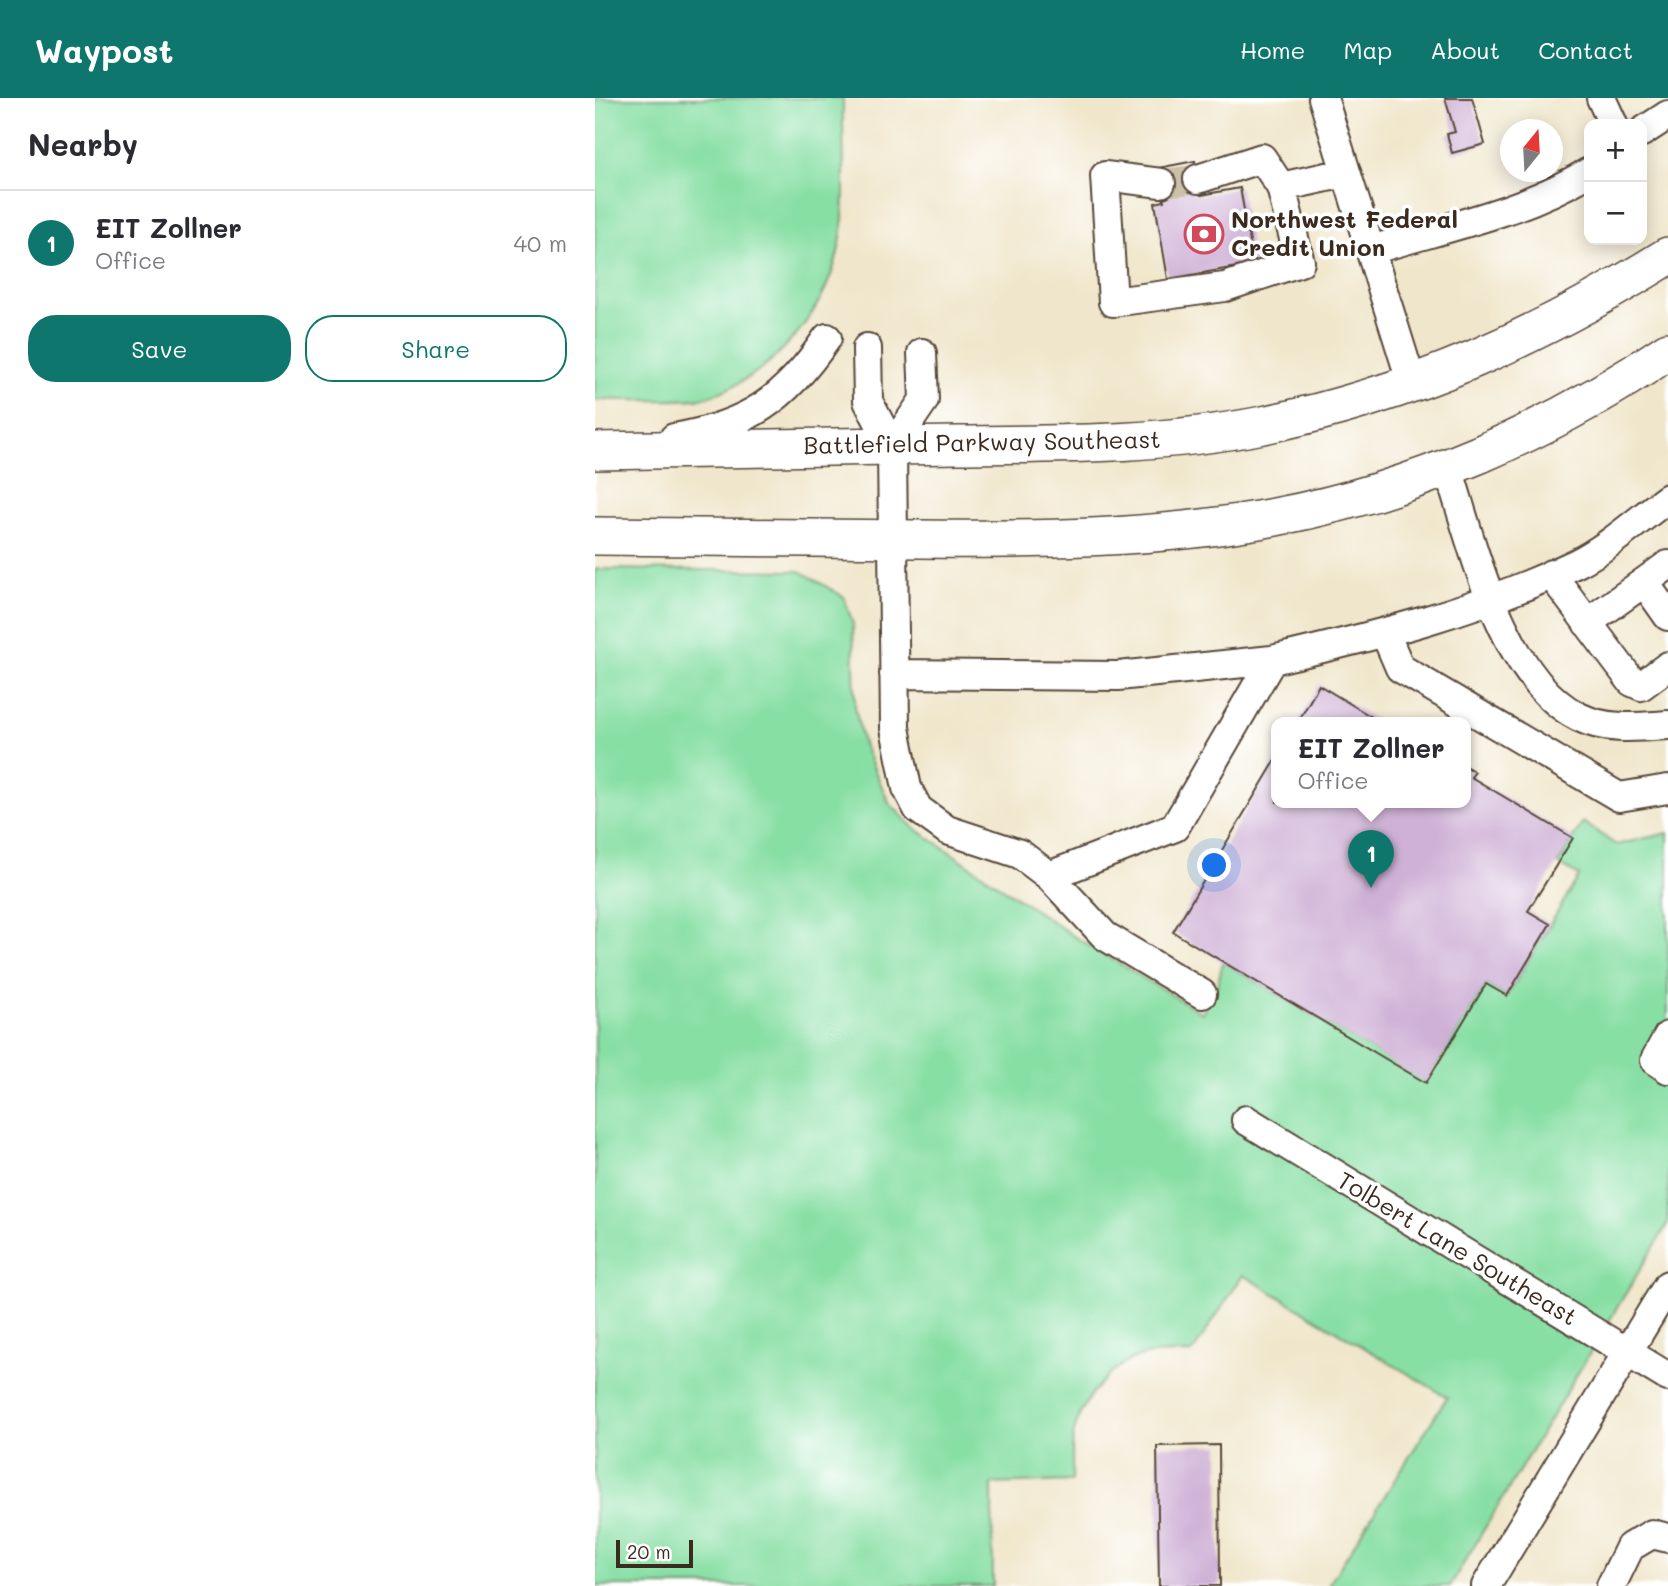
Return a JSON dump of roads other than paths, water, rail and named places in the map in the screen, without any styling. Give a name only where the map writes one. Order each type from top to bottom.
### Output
[{"type":"main road","name":"Battlefield Parkway Southeast","points":[[596,452],[1069,446],[1219,433],[1266,424],[1412,384],[1509,346],[1593,303],[1668,256]]},
{"type":"main road","points":[[595,537],[1099,538],[1193,530],[1325,505],[1448,468],[1582,405],[1668,351]]},
{"type":"street","points":[[1323,98],[1412,384]]},
{"type":"street","points":[[1601,98],[1611,119]]},
{"type":"street","points":[[1647,129],[1668,115]]},
{"type":"street","points":[[1161,183],[1105,176],[1113,302],[1225,287],[1300,262],[1281,187],[1262,158],[1198,179]]},
{"type":"street","points":[[1281,187],[1345,173]]},
{"type":"street","points":[[1371,250],[1511,211],[1584,175]]},
{"type":"street","points":[[596,452],[717,429],[743,419],[786,390],[827,338]]},
{"type":"street","points":[[867,348],[868,401],[892,447],[895,729],[907,788],[918,809],[947,830],[1020,854],[1049,876],[1105,936],[1202,994]]},
{"type":"street","points":[[892,447],[924,400],[922,353]]},
{"type":"street","points":[[1448,468],[1492,600],[1529,674],[1559,705],[1579,717],[1624,728],[1668,725]]},
{"type":"street","points":[[894,674],[980,677],[1118,676],[1272,660],[1385,634],[1492,600],[1592,554],[1668,498]]},
{"type":"street","points":[[1587,623],[1668,565]]},
{"type":"street","points":[[1551,574],[1632,682],[1641,686],[1668,666]]},
{"type":"street","points":[[1644,582],[1668,617]]},
{"type":"street","points":[[1385,634],[1400,668],[1619,797],[1668,789]]},
{"type":"street","points":[[1049,876],[1175,827],[1272,660]]},
{"type":"street","points":[[1668,1036],[1655,1060],[1668,1069]]},
{"type":"street","name":"Tolbert Lane Southeast","points":[[1246,1120],[1668,1377]]},
{"type":"street","points":[[1486,1586],[1668,1285]]},
{"type":"street","points":[[1611,1586],[1630,1547],[1652,1534],[1668,1538]]},
{"type":"tunnel","points":[[1161,183],[1198,179]]},
{"type":"place","name":"Northwest Federal Credit Union","points":[[1204,234]]},
{"type":"place","name":"EIT Zollner","points":[[1371,888]]}]
